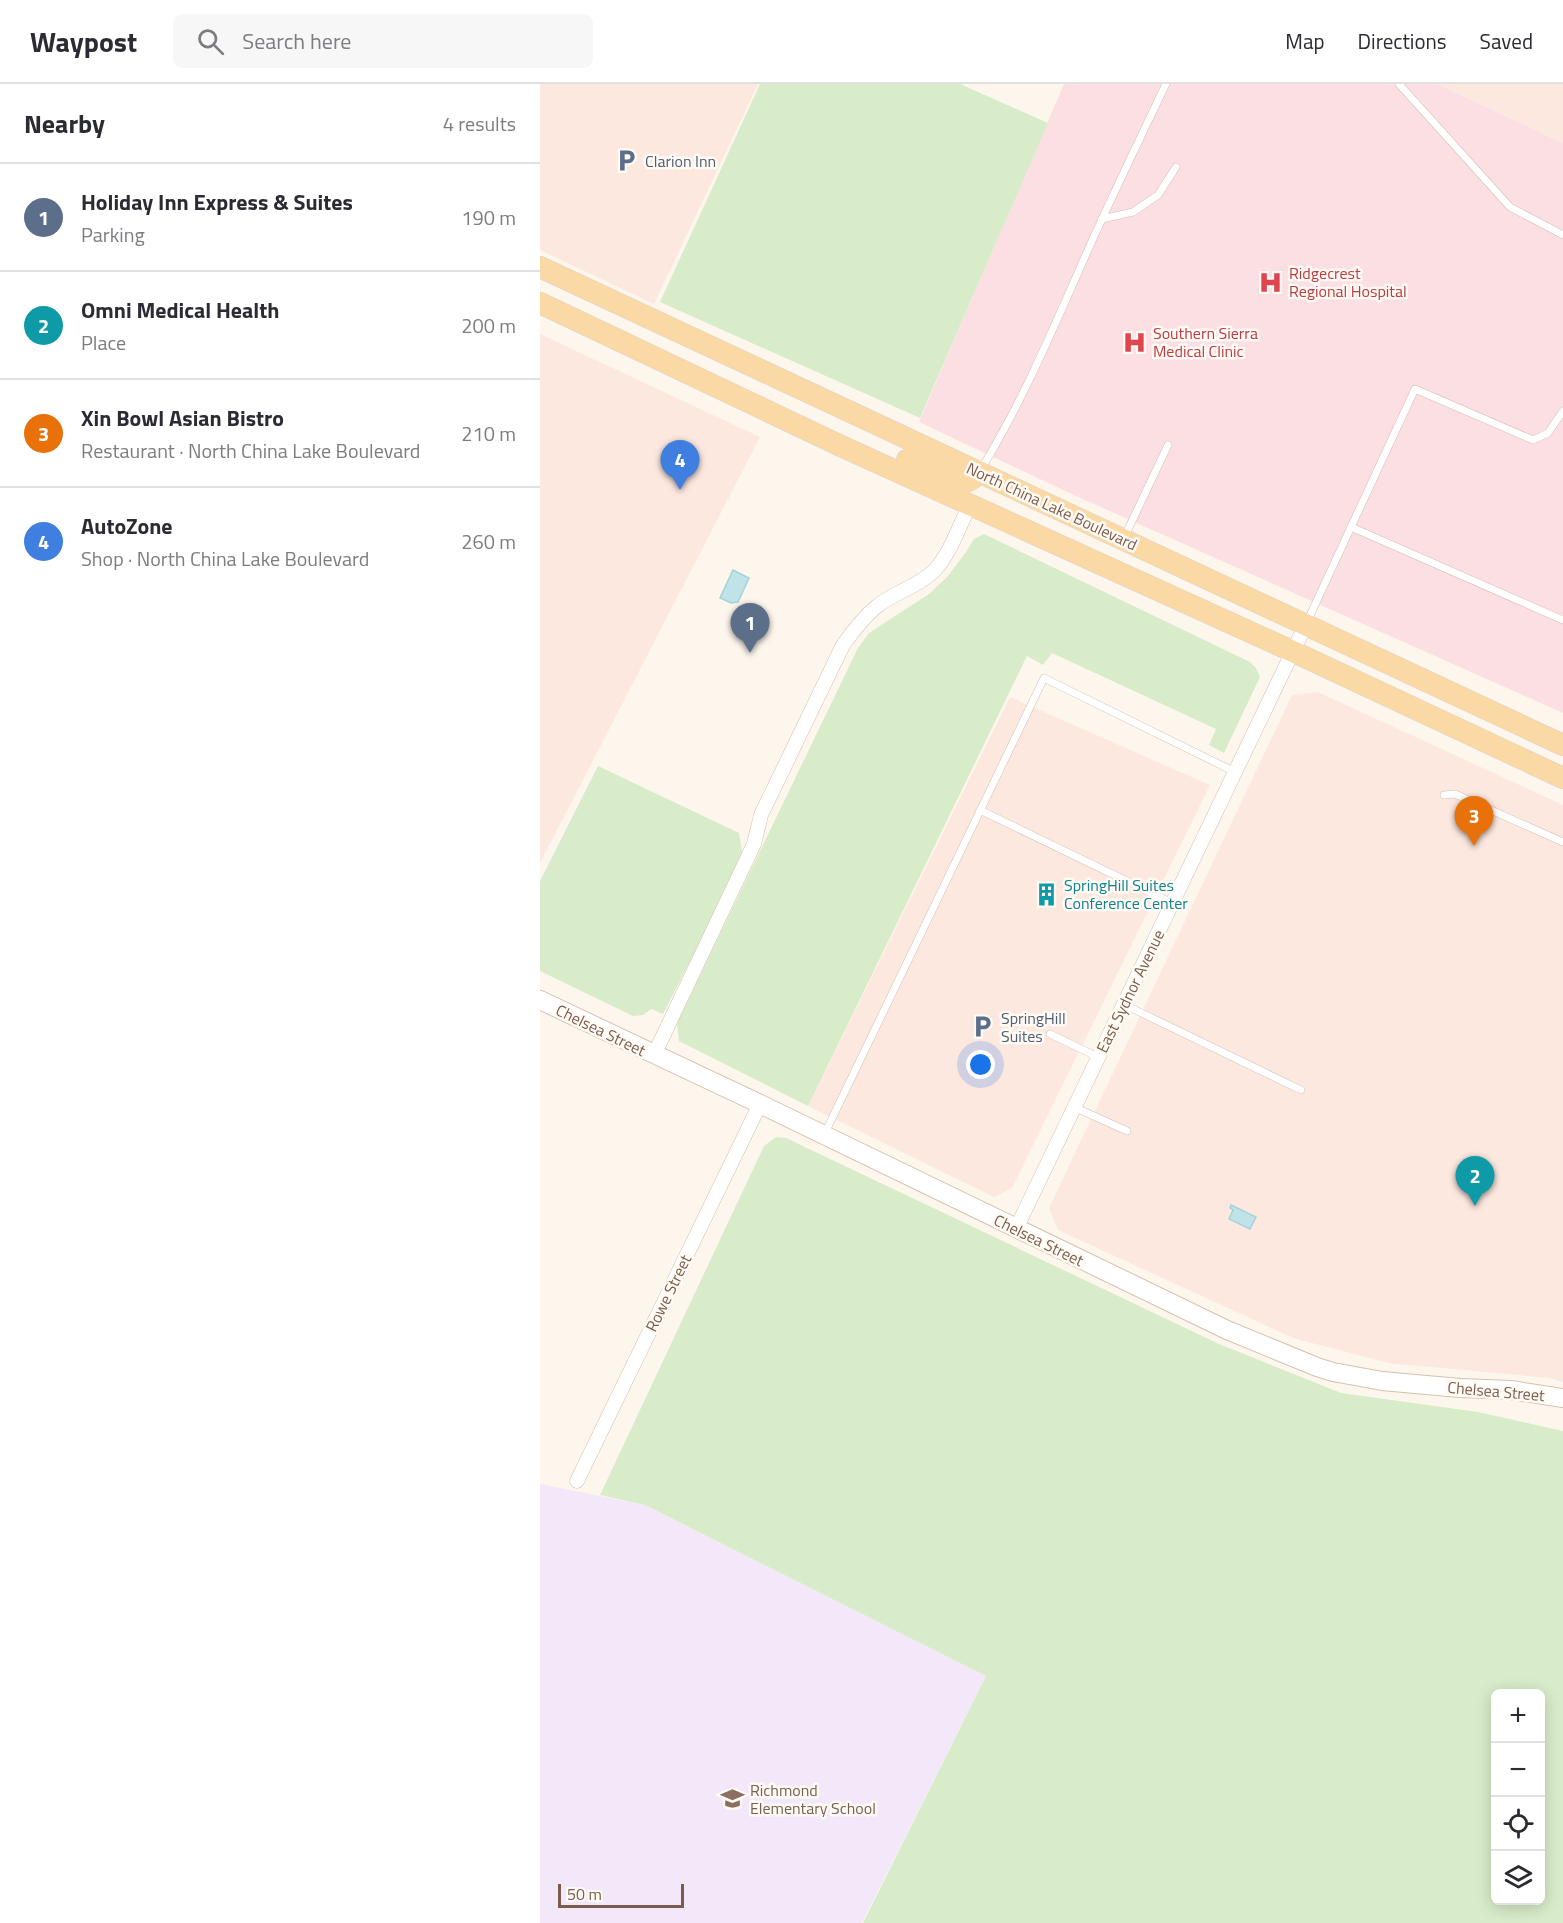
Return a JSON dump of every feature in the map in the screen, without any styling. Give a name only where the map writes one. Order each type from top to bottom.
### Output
[{"type":"main road","name":"North China Lake Boulevard","points":[[540,267],[1563,745]]},
{"type":"main road","name":"North China Lake Boulevard","points":[[540,303],[841,446],[1563,778]]},
{"type":"main road","points":[[841,446],[865,442],[939,475],[960,481],[968,481],[980,472]]},
{"type":"street","points":[[654,1055],[754,844],[761,816],[843,645],[858,624],[878,606],[918,584],[935,569],[952,544],[970,505]]},
{"type":"street","name":"East Sydnor Avenue","points":[[1016,1229],[1306,624]]},
{"type":"street","name":"Chelsea Street","points":[[540,1000],[1227,1330],[1325,1370],[1382,1381],[1511,1390],[1563,1398]]},
{"type":"street","name":"Rowe Street","points":[[577,1481],[760,1104]]},
{"type":"lane","points":[[980,472],[1009,423],[1031,379],[1102,219],[1166,84]]},
{"type":"lane","points":[[1399,84],[1510,207],[1563,234]]},
{"type":"lane","points":[[1102,219],[1133,212],[1158,195],[1176,167]]},
{"type":"lane","points":[[1306,624],[1414,389],[1533,440],[1548,433],[1563,411]]},
{"type":"lane","points":[[1122,540],[1168,445]]},
{"type":"lane","points":[[1351,527],[1563,620]]},
{"type":"lane","points":[[824,1136],[1044,678],[1235,771]]},
{"type":"lane","points":[[1444,795],[1455,794],[1563,842]]},
{"type":"lane","points":[[980,810],[1172,903]]},
{"type":"lane","points":[[1123,1004],[1301,1090]]},
{"type":"lane","points":[[1050,1034],[1098,1057]]},
{"type":"lane","points":[[1074,1107],[1127,1131]]},
{"type":"shaded area","name":"Clarion Inn","points":[[540,84],[758,84],[654,304],[540,250]]},
{"type":"shaded area","name":"Ridgecrest Regional Hospital","points":[[1064,84],[1437,84],[1563,143],[1563,713],[1076,496],[919,422]]},
{"type":"shaded area","points":[[1437,84],[1563,84],[1563,143]]},
{"type":"shaded area","points":[[540,334],[760,437],[540,863]]},
{"type":"shaded area","points":[[1318,692],[1563,805],[1563,1382],[1549,1378],[1388,1363],[1293,1338],[1058,1230],[1049,1208],[1292,695]]},
{"type":"shaded area","points":[[1010,697],[1210,785],[1012,1188],[994,1197],[808,1106]]},
{"type":"shaded area","name":"Richmond Elementary School","points":[[540,1484],[645,1505],[986,1676],[862,1923],[540,1923]]},
{"type":"green space","points":[[760,84],[960,84],[1048,123],[920,418],[660,302]]},
{"type":"green space","points":[[984,534],[1250,662],[1260,677],[1224,753],[1209,745],[1216,729],[1052,653],[1043,665],[1027,656],[808,1106],[679,1041],[677,1023],[858,648],[869,633],[929,594],[948,576],[974,539]]},
{"type":"green space","points":[[598,766],[739,833],[743,858],[663,1014],[651,1009],[643,1015],[633,1016],[540,971],[540,881]]},
{"type":"green space","points":[[776,1137],[786,1138],[1219,1344],[1341,1393],[1478,1412],[1563,1431],[1563,1923],[863,1923],[986,1676],[645,1505],[600,1495],[764,1146]]},
{"type":"water","points":[[733,570],[749,578],[738,602],[731,603],[720,598]]},
{"type":"water","points":[[1231,1205],[1256,1217],[1250,1229],[1229,1219],[1233,1210],[1230,1208]]},
{"type":"place","name":"Clarion Inn","points":[[627,161]]},
{"type":"place","name":"Ridgecrest Regional Hospital","points":[[1271,282]]},
{"type":"place","name":"Southern Sierra Medical Clinic","points":[[1135,342]]},
{"type":"place","name":"AutoZone","points":[[680,490]]},
{"type":"place","name":"Holiday Inn Express & Suites","points":[[750,653]]},
{"type":"place","name":"Xin Bowl Asian Bistro","points":[[1474,846]]},
{"type":"place","name":"SpringHill Suites Conference Center","points":[[1046,894]]},
{"type":"place","name":"SpringHill Suites","points":[[983,1027]]},
{"type":"place","name":"Omni Medical Health","points":[[1475,1206]]},
{"type":"place","name":"Richmond Elementary School","points":[[732,1799]]}]
